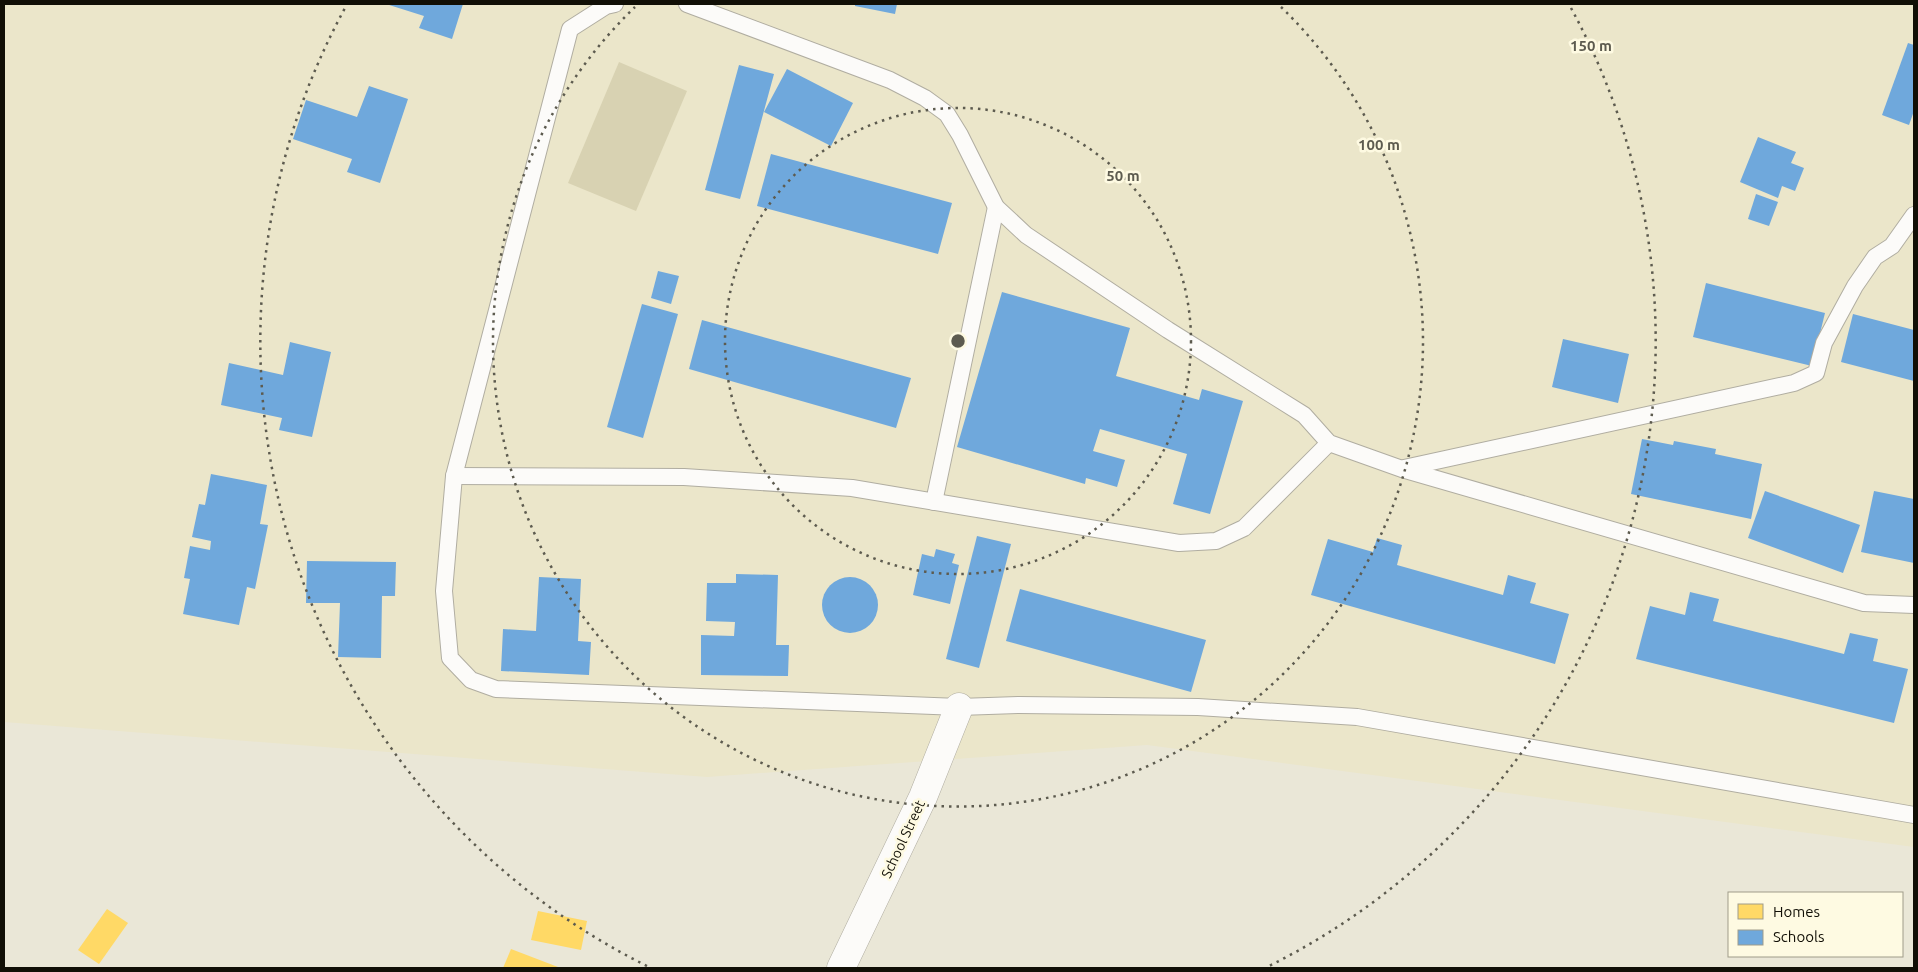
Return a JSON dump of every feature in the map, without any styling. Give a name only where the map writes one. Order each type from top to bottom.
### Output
[{"type":"street","name":"School Street","points":[[841,968],[901,845],[959,708]]},
{"type":"lane","points":[[615,4],[606,6],[570,29],[454,476],[444,591],[450,658],[471,680],[496,689],[959,708],[1019,705],[1198,707],[1357,717],[1914,815]]},
{"type":"lane","points":[[687,4],[890,80],[925,98],[947,114],[960,135],[996,208],[1026,235],[1168,330],[1304,415],[1329,443],[1402,469],[1864,603],[1914,604]]},
{"type":"lane","points":[[934,502],[996,208]]},
{"type":"lane","points":[[1402,469],[1794,383],[1816,373],[1824,343],[1855,286],[1875,257],[1892,246],[1914,215]]},
{"type":"lane","points":[[454,476],[684,476],[852,488],[1179,542],[1216,540],[1244,528],[1329,443]]},
{"type":"shaded area","points":[[4,4],[1914,4],[1914,847],[1147,745],[707,777],[4,722]]},
{"type":"shaded area","points":[[619,62],[687,91],[636,211],[568,183]]},
{"type":"building: Homes","points":[[107,909],[128,923],[99,964],[78,950]]},
{"type":"building: Homes","points":[[538,911],[587,921],[581,950],[531,940]]},
{"type":"building: Homes","points":[[511,949],[558,967],[503,968]]},
{"type":"building: Schools","points":[[386,4],[463,4],[452,39],[419,28],[424,16]]},
{"type":"building: Schools","points":[[855,4],[897,4],[895,14],[855,6]]},
{"type":"building: Schools","points":[[1908,43],[1914,45],[1914,111],[1909,125],[1882,115]]},
{"type":"building: Schools","points":[[739,65],[774,74],[740,199],[705,190]]},
{"type":"building: Schools","points":[[787,69],[853,103],[831,146],[764,112]]},
{"type":"building: Schools","points":[[369,86],[408,99],[380,183],[347,172],[352,159],[293,139],[306,100],[357,117]]},
{"type":"building: Schools","points":[[1758,137],[1796,152],[1791,163],[1804,168],[1795,191],[1782,186],[1778,198],[1740,182]]},
{"type":"building: Schools","points":[[771,154],[952,203],[938,254],[757,206]]},
{"type":"building: Schools","points":[[1756,194],[1778,202],[1769,226],[1748,219]]},
{"type":"building: Schools","points":[[658,271],[679,276],[671,304],[651,298]]},
{"type":"building: Schools","points":[[1706,283],[1825,313],[1812,366],[1693,337]]},
{"type":"building: Schools","points":[[1002,292],[1130,328],[1116,376],[1199,400],[1202,389],[1243,401],[1210,514],[1173,504],[1187,454],[1100,429],[1093,451],[1125,460],[1117,487],[1086,478],[1085,484],[957,447]]},
{"type":"building: Schools","points":[[642,304],[678,314],[643,438],[607,427]]},
{"type":"building: Schools","points":[[1853,314],[1914,330],[1914,381],[1841,362]]},
{"type":"building: Schools","points":[[702,320],[911,378],[896,428],[689,369]]},
{"type":"building: Schools","points":[[1563,339],[1629,354],[1618,403],[1552,387]]},
{"type":"building: Schools","points":[[290,342],[331,352],[312,437],[279,430],[282,418],[221,405],[229,363],[283,375]]},
{"type":"building: Schools","points":[[1642,439],[1673,445],[1674,441],[1716,449],[1715,454],[1762,464],[1751,519],[1631,494]]},
{"type":"building: Schools","points":[[211,474],[267,485],[260,524],[268,525],[255,589],[247,587],[239,625],[183,614],[190,579],[184,578],[190,546],[210,550],[211,541],[192,537],[199,504],[205,505]]},
{"type":"building: Schools","points":[[1765,491],[1860,525],[1843,573],[1748,538]]},
{"type":"building: Schools","points":[[1874,491],[1914,499],[1914,563],[1861,552]]},
{"type":"building: Schools","points":[[977,536],[1011,544],[979,668],[946,659]]},
{"type":"building: Schools","points":[[1377,538],[1402,545],[1397,565],[1503,595],[1508,575],[1536,583],[1530,603],[1569,614],[1555,664],[1311,595],[1328,539],[1373,552]]},
{"type":"building: Schools","points":[[936,549],[955,554],[952,563],[959,565],[950,604],[913,595],[922,554],[934,557]]},
{"type":"building: Schools","points":[[307,561],[396,562],[395,596],[382,596],[381,658],[338,657],[340,603],[306,603]]},
{"type":"building: Schools","points":[[736,574],[778,575],[776,645],[789,645],[788,676],[701,675],[701,635],[734,636],[735,622],[706,621],[707,583],[736,583]]},
{"type":"building: Schools","points":[[539,577],[581,579],[578,641],[591,642],[589,675],[501,671],[503,629],[536,631]]},
{"type":"building: Schools","points":[[850,577],[865,582],[873,590],[878,605],[873,620],[865,628],[850,633],[835,628],[827,620],[822,605],[827,590],[835,582]]},
{"type":"building: Schools","points":[[1020,589],[1206,640],[1191,692],[1006,641]]},
{"type":"building: Schools","points":[[1690,592],[1719,599],[1713,621],[1844,654],[1850,633],[1878,639],[1873,661],[1908,669],[1894,723],[1636,659],[1650,606],[1685,615]]}]
